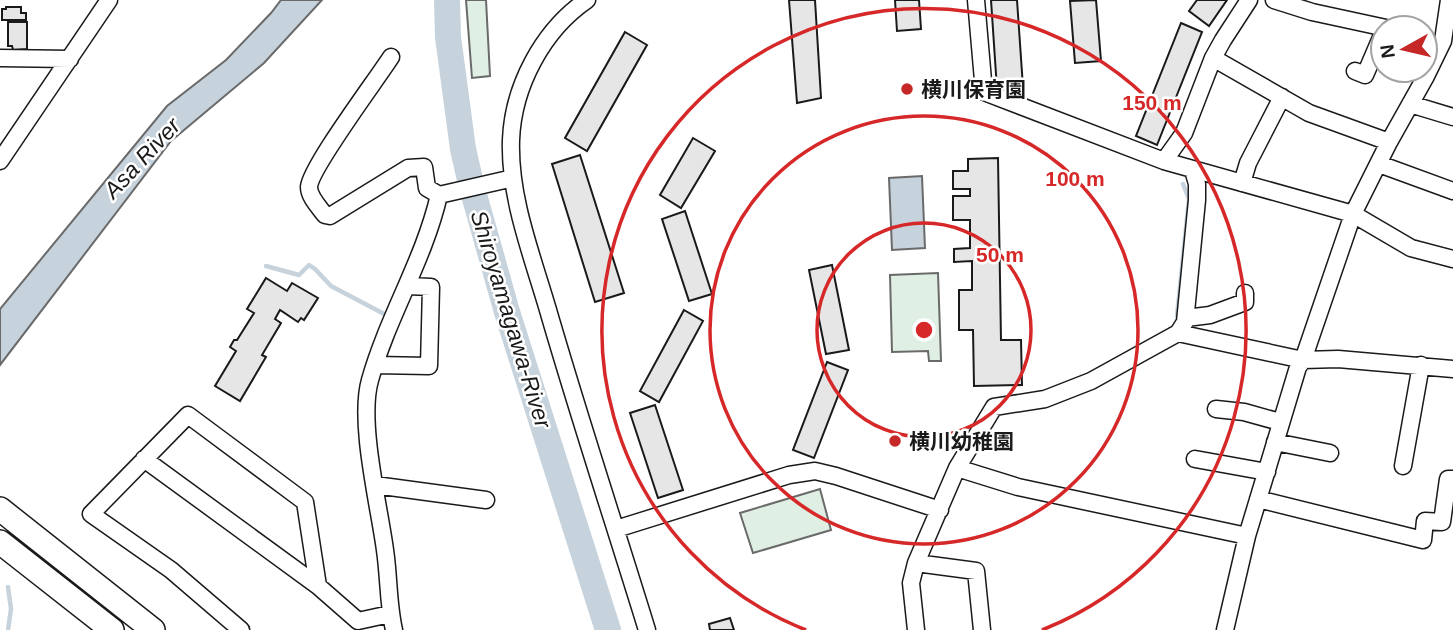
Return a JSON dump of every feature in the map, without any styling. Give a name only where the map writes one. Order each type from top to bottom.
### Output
[{"type":"highway","points":[[0,509],[153,630]]},
{"type":"highway","points":[[0,542],[112,630]]},
{"type":"street","points":[[0,161],[109,0]]},
{"type":"street","points":[[587,0],[555,30],[525,77],[514,115],[511,138],[513,178],[521,218],[574,398],[647,630]]},
{"type":"street","points":[[976,0],[984,92],[1164,162],[1353,214],[1411,248],[1453,259]]},
{"type":"street","points":[[1164,162],[1184,133],[1213,58],[1249,0]]},
{"type":"street","points":[[1275,0],[1313,6],[1369,23]]},
{"type":"street","points":[[1225,630],[1247,536],[1298,367],[1303,360],[1353,214],[1389,142],[1448,42],[1449,0]]},
{"type":"street","points":[[391,57],[331,144],[310,182],[311,194],[325,215],[330,216],[408,168],[424,167],[427,188],[441,194],[513,178]]},
{"type":"street","points":[[0,58],[69,59]]},
{"type":"street","points":[[1213,58],[1310,113],[1389,142]]},
{"type":"street","points":[[1355,71],[1365,75],[1369,66]]},
{"type":"street","points":[[1242,183],[1248,163],[1282,97]]},
{"type":"street","points":[[1410,104],[1453,117]]},
{"type":"street","points":[[1379,164],[1453,191]]},
{"type":"street","points":[[916,630],[911,583],[916,563],[957,468],[994,407],[1045,398],[1091,381],[1178,333],[1186,318],[1197,200],[1197,184],[1193,170]]},
{"type":"street","points":[[144,459],[318,586],[358,621],[392,622],[367,414],[369,383],[397,305],[433,222],[441,194]]},
{"type":"street","points":[[375,365],[429,366],[431,287],[407,286]]},
{"type":"street","points":[[1186,318],[1210,315],[1245,302],[1245,293]]},
{"type":"street","points":[[1178,333],[1303,360],[1338,359],[1453,369]]},
{"type":"street","points":[[1403,466],[1421,365]]},
{"type":"street","points":[[1216,409],[1244,412],[1280,422]]},
{"type":"street","points":[[242,630],[172,570],[90,514],[188,415],[305,502],[318,586]]},
{"type":"street","points":[[1275,442],[1330,453]]},
{"type":"street","points":[[1195,458],[1267,472]]},
{"type":"street","points":[[957,468],[1018,487],[1247,536]]},
{"type":"street","points":[[616,529],[789,475],[815,471],[940,510]]},
{"type":"street","points":[[1258,499],[1423,541],[1426,521],[1448,522],[1448,479],[1453,479]]},
{"type":"street","points":[[375,485],[486,500]]},
{"type":"street","points":[[916,563],[975,571],[982,630]]},
{"type":"green space","points":[[466,0],[486,0],[490,76],[472,78]]},
{"type":"green space","points":[[938,273],[941,361],[929,361],[928,351],[892,352],[890,275]]},
{"type":"green space","points":[[820,489],[831,530],[753,553],[740,513]]},
{"type":"water","name":"Asa River","points":[[281,0],[322,0],[264,63],[171,141],[0,365],[0,309],[167,106],[226,60]]},
{"type":"water","points":[[922,176],[925,248],[892,250],[889,178]]},
{"type":"building","points":[[789,0],[815,0],[821,98],[797,103]]},
{"type":"building","points":[[895,0],[919,0],[921,29],[897,31]]},
{"type":"building","points":[[991,0],[1017,0],[1023,87],[997,89]]},
{"type":"building","points":[[1096,0],[1101,61],[1075,63],[1070,1]]},
{"type":"building","points":[[1197,0],[1227,0],[1209,26],[1189,11]]},
{"type":"building","points":[[21,7],[21,13],[26,13],[26,20],[2,20],[2,9]]},
{"type":"building","points":[[8,22],[27,22],[27,49],[13,50],[12,46],[8,46]]},
{"type":"building","points":[[1181,23],[1202,32],[1157,145],[1136,136]]},
{"type":"building","points":[[625,32],[647,45],[587,151],[565,138]]},
{"type":"building","points":[[693,138],[715,151],[681,208],[660,195]]},
{"type":"building","points":[[580,155],[624,293],[595,302],[552,164]]},
{"type":"building","points":[[998,158],[1001,340],[1021,340],[1022,385],[974,386],[973,330],[959,330],[959,290],[972,290],[972,261],[954,262],[954,249],[970,248],[970,220],[953,220],[953,196],[970,196],[970,189],[953,189],[953,171],[968,171],[968,159]]},
{"type":"building","points":[[685,211],[712,294],[689,301],[662,219]]},
{"type":"building","points":[[832,265],[849,350],[826,354],[809,270]]},
{"type":"building","points":[[266,278],[287,291],[292,283],[318,298],[304,320],[301,318],[298,322],[280,310],[275,319],[281,323],[262,355],[266,357],[240,401],[215,386],[236,351],[230,347],[254,313],[247,309]]},
{"type":"building","points":[[684,310],[703,321],[659,402],[640,391]]},
{"type":"building","points":[[827,362],[848,370],[814,458],[793,450]]},
{"type":"building","points":[[655,405],[683,490],[658,498],[630,413]]},
{"type":"building","points":[[730,618],[734,630],[710,630],[709,624]]},
{"type":"waterway","name":"Shiroyamagawa-River","points":[[447,0],[448,37],[463,149],[471,184],[507,312],[608,630]]},
{"type":"waterway","points":[[1177,316],[1189,199],[1183,184]]},
{"type":"waterway","points":[[266,266],[299,275],[309,265],[331,286],[388,316]]},
{"type":"waterway","points":[[8,587],[11,609],[8,630]]},
{"type":"place","name":"横川保育園","points":[[907,89]]},
{"type":"place","name":"横川幼稚園","points":[[895,441]]}]
